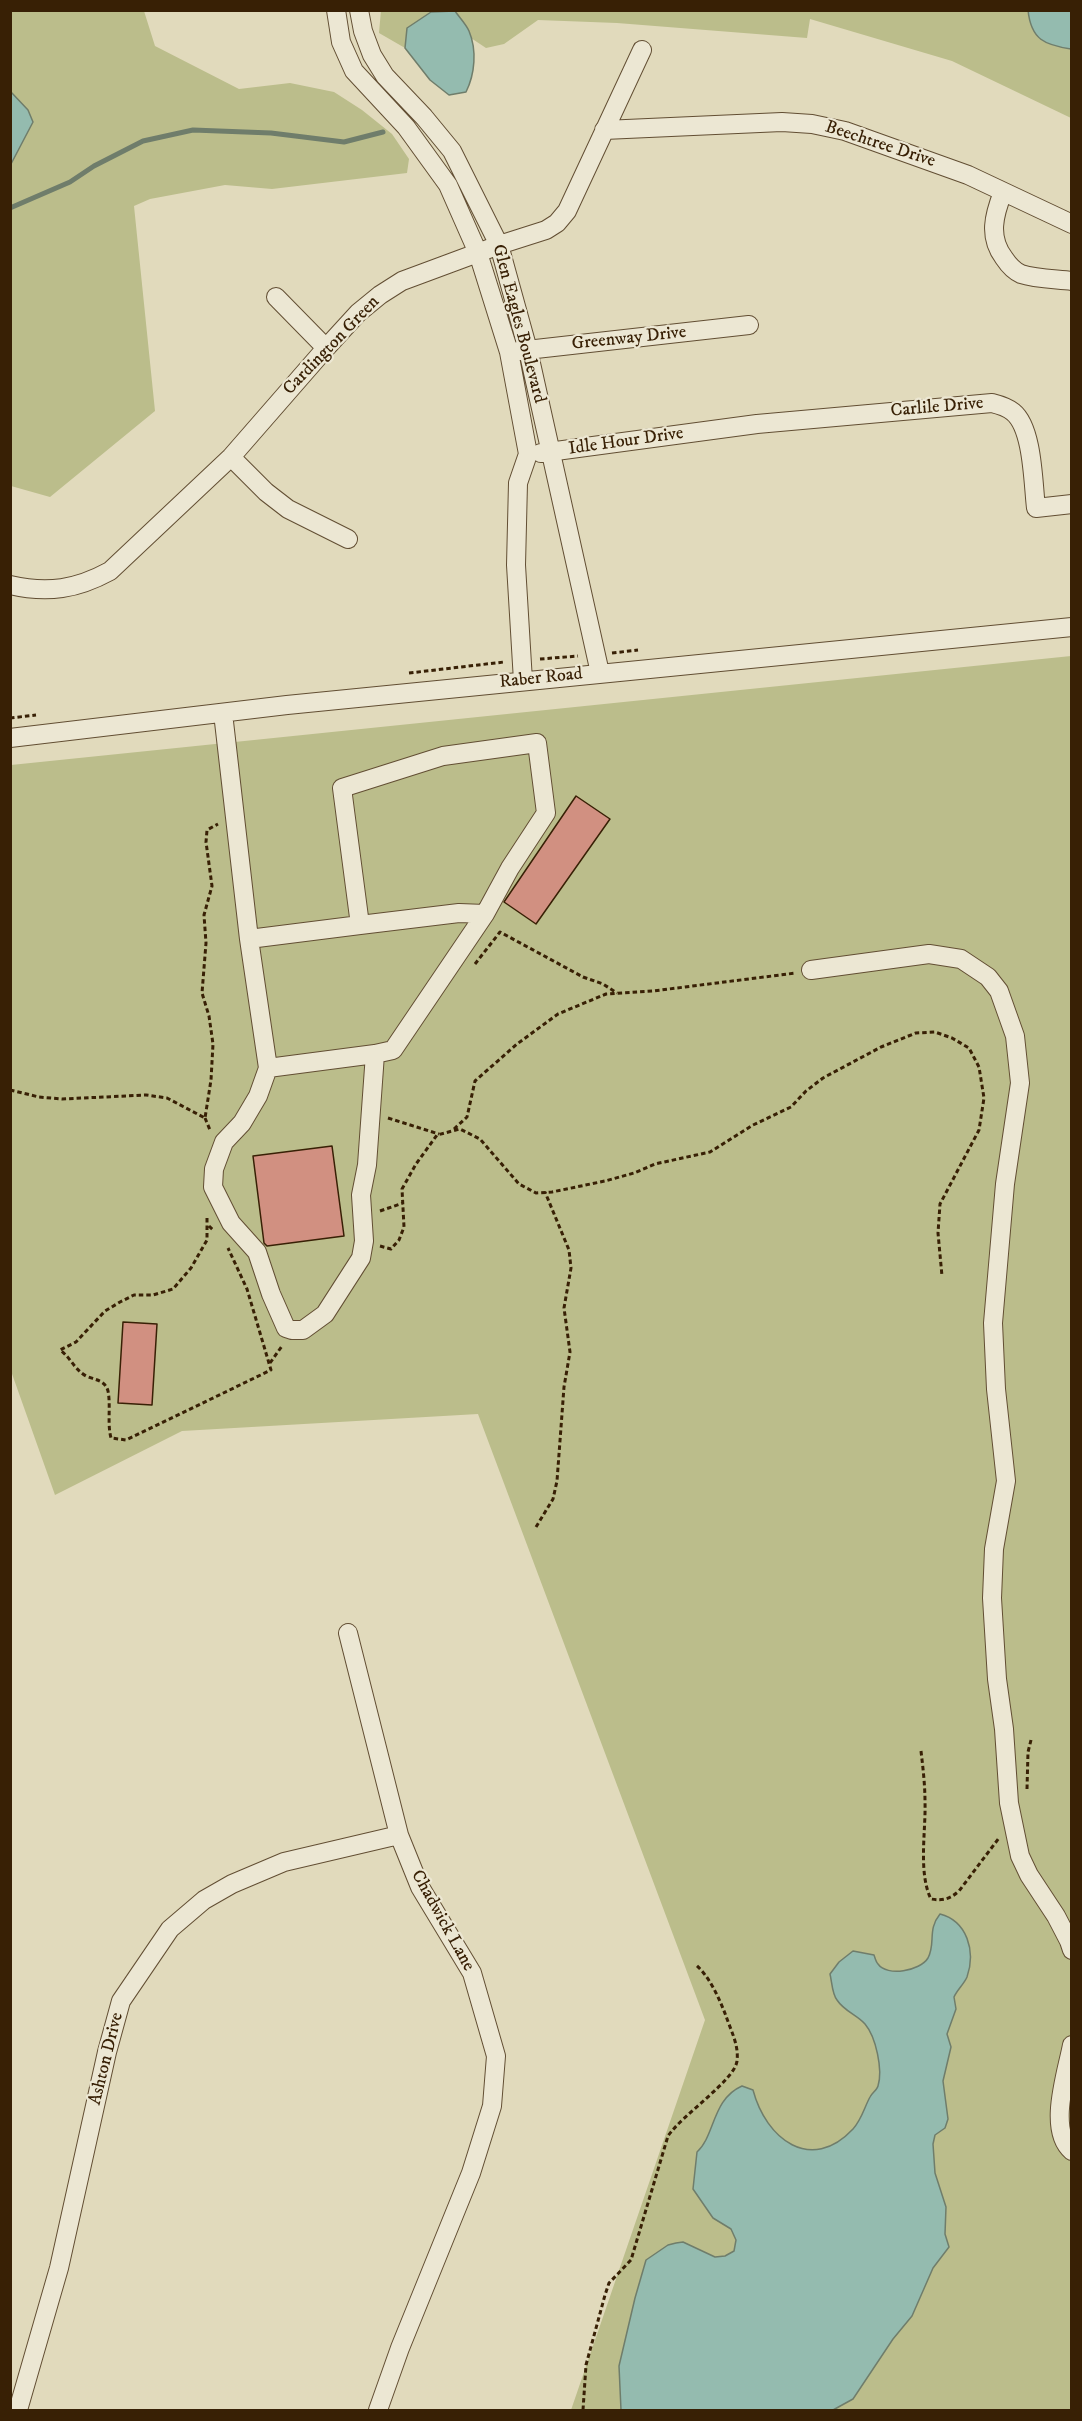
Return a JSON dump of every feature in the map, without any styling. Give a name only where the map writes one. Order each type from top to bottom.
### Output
[{"type":"street","name":"Glen Eagles Boulevard","points":[[336,10],[341,42],[354,71],[406,127],[448,185],[478,253],[509,352],[528,454],[518,483],[516,565],[523,681]]},
{"type":"street","name":"Glen Eagles Boulevard","points":[[359,10],[363,31],[372,55],[385,76],[452,151],[499,245],[528,350],[600,673]]},
{"type":"street","name":"Cardington Green","points":[[10,585],[47,590],[68,589],[90,582],[110,571],[231,457],[358,313],[380,295],[402,281],[546,230],[557,223],[567,211],[642,50]]},
{"type":"street","name":"Beechtree Drive","points":[[604,130],[782,122],[812,124],[856,135],[968,175],[1071,224]]},
{"type":"street","points":[[1003,192],[995,211],[994,237],[999,252],[1008,264],[1020,273],[1071,281]]},
{"type":"street","points":[[276,297],[326,348]]},
{"type":"street","name":"Greenway Drive","points":[[509,352],[749,325]]},
{"type":"street","name":"Carlile Drive","points":[[724,429],[992,403],[1004,406],[1022,423],[1026,435],[1036,508],[1071,504]]},
{"type":"street","name":"Idle Hour Drive","points":[[528,454],[724,429]]},
{"type":"street","points":[[231,457],[266,492],[288,509],[348,539]]},
{"type":"street","name":"Raber Road","points":[[10,738],[523,681],[1071,627]]},
{"type":"street","points":[[223,713],[249,939],[268,1068],[258,1096],[242,1123],[225,1142],[214,1169],[213,1186],[231,1223],[257,1252],[271,1294],[286,1328],[291,1330],[303,1330],[325,1314],[361,1258],[364,1241],[361,1195],[367,1165],[375,1054]]},
{"type":"street","points":[[268,1068],[393,1050],[485,914],[510,868],[546,813],[537,743],[443,756],[342,788],[360,925]]},
{"type":"street","points":[[249,939],[459,913],[485,914]]},
{"type":"street","points":[[811,970],[929,954],[961,959],[988,977],[999,991],[1015,1036],[1020,1083],[1005,1184],[1001,1250],[994,1288],[993,1334],[996,1389],[1006,1481],[994,1549],[992,1598],[997,1679],[1012,1820],[1020,1856],[1029,1875],[1070,1941],[1071,1950]]},
{"type":"street","name":"Chadwick Lane","points":[[348,1633],[399,1835],[420,1887],[472,1973],[496,2056],[492,2106],[471,2173],[400,2348],[378,2410]]},
{"type":"street","name":"Ashton Drive","points":[[18,2410],[59,2268],[107,2052],[121,2001],[170,1929],[204,1900],[232,1884],[285,1862],[399,1835]]},
{"type":"street","points":[[1071,2044],[1060,2107],[1060,2134],[1071,2151]]},
{"type":"path","points":[[211,1133],[205,1118],[211,1080],[213,1044],[209,1016],[202,993],[206,943],[204,915],[212,885],[206,842],[207,830],[221,822],[237,823]]},
{"type":"path","points":[[470,970],[500,932],[619,994]]},
{"type":"path","points":[[374,1241],[381,1247],[391,1249],[399,1240],[404,1227],[402,1189],[416,1164],[437,1135],[454,1129],[467,1117],[475,1081],[534,1030],[558,1014],[606,994],[653,991],[811,970]]},
{"type":"path","points":[[370,1110],[437,1135],[460,1129],[480,1139],[519,1184],[536,1193],[545,1192],[605,1181],[655,1164],[710,1152],[753,1125],[790,1107],[824,1078],[881,1047],[916,1033],[935,1032],[952,1038],[969,1048],[979,1067],[984,1098],[979,1130],[940,1204],[938,1233],[942,1276]]},
{"type":"path","points":[[10,1090],[39,1097],[62,1099],[146,1095],[167,1098],[205,1118]]},
{"type":"path","points":[[536,1527],[553,1499],[557,1481],[564,1387],[570,1352],[564,1308],[571,1268],[569,1250],[545,1192]]},
{"type":"path","points":[[378,1212],[382,1208],[403,1203]]},
{"type":"path","points":[[206,1210],[209,1226],[207,1239],[191,1268],[172,1289],[153,1295],[134,1295],[120,1302],[105,1311],[76,1342],[60,1350],[68,1357],[73,1367],[88,1377],[102,1381],[108,1390],[111,1438],[126,1440],[271,1370],[247,1288],[227,1246]]},
{"type":"path","points":[[209,1226],[215,1232]]},
{"type":"path","points":[[921,1751],[925,1803],[925,1874],[931,1899],[940,1901],[951,1898],[959,1891],[1012,1820],[1026,1797],[1029,1781],[1028,1752],[1032,1740]]},
{"type":"path","points":[[583,2410],[586,2366],[605,2295],[609,2283],[631,2260],[668,2136],[676,2124],[717,2090],[736,2068],[735,2040],[711,1983],[695,1964]]},
{"type":"green space","points":[[381,10],[1071,11],[1071,118],[952,61],[810,19],[807,38],[617,23],[538,20],[504,44],[486,48],[471,38],[469,31],[407,28],[405,48],[379,33]]},
{"type":"green space","points":[[10,11],[144,11],[155,46],[239,89],[290,83],[334,92],[362,110],[392,134],[409,159],[407,173],[272,189],[225,185],[150,199],[134,206],[155,411],[50,497],[11,486]]},
{"type":"green space","points":[[1071,656],[1071,2410],[571,2410],[705,2020],[478,1414],[182,1431],[55,1495],[11,1371],[11,765]]},
{"type":"water","points":[[1028,10],[1071,11],[1071,49],[1047,43],[1041,39],[1032,28]]},
{"type":"water","points":[[455,11],[472,38],[474,62],[466,92],[449,95],[430,80],[405,48],[407,28],[431,12]]},
{"type":"water","points":[[11,92],[28,110],[33,122],[11,164]]},
{"type":"water","points":[[940,1914],[957,1923],[963,1930],[970,1947],[970,1967],[967,1977],[954,1997],[956,2009],[947,2034],[951,2047],[943,2081],[948,2119],[945,2128],[935,2135],[933,2144],[935,2173],[946,2207],[945,2234],[949,2247],[933,2268],[912,2316],[893,2339],[853,2399],[833,2410],[621,2410],[619,2366],[646,2260],[668,2245],[683,2242],[715,2257],[725,2256],[734,2251],[736,2240],[731,2229],[713,2218],[693,2189],[697,2152],[707,2137],[719,2108],[732,2092],[742,2086],[753,2090],[759,2108],[779,2136],[792,2145],[806,2149],[821,2149],[837,2142],[853,2129],[877,2087],[879,2063],[869,2030],[837,2000],[830,1974],[839,1962],[853,1951],[874,1955],[878,1964],[888,1970],[903,1971],[924,1963],[930,1952],[934,1926]]},
{"type":"building","points":[[576,796],[610,819],[536,924],[504,902]]},
{"type":"building","points":[[332,1146],[344,1236],[267,1246],[264,1243],[253,1156]]},
{"type":"building","points":[[123,1322],[157,1324],[152,1405],[118,1403]]},
{"type":"waterway","points":[[10,208],[70,182],[94,166],[143,141],[193,130],[271,133],[344,142],[383,132]]}]
